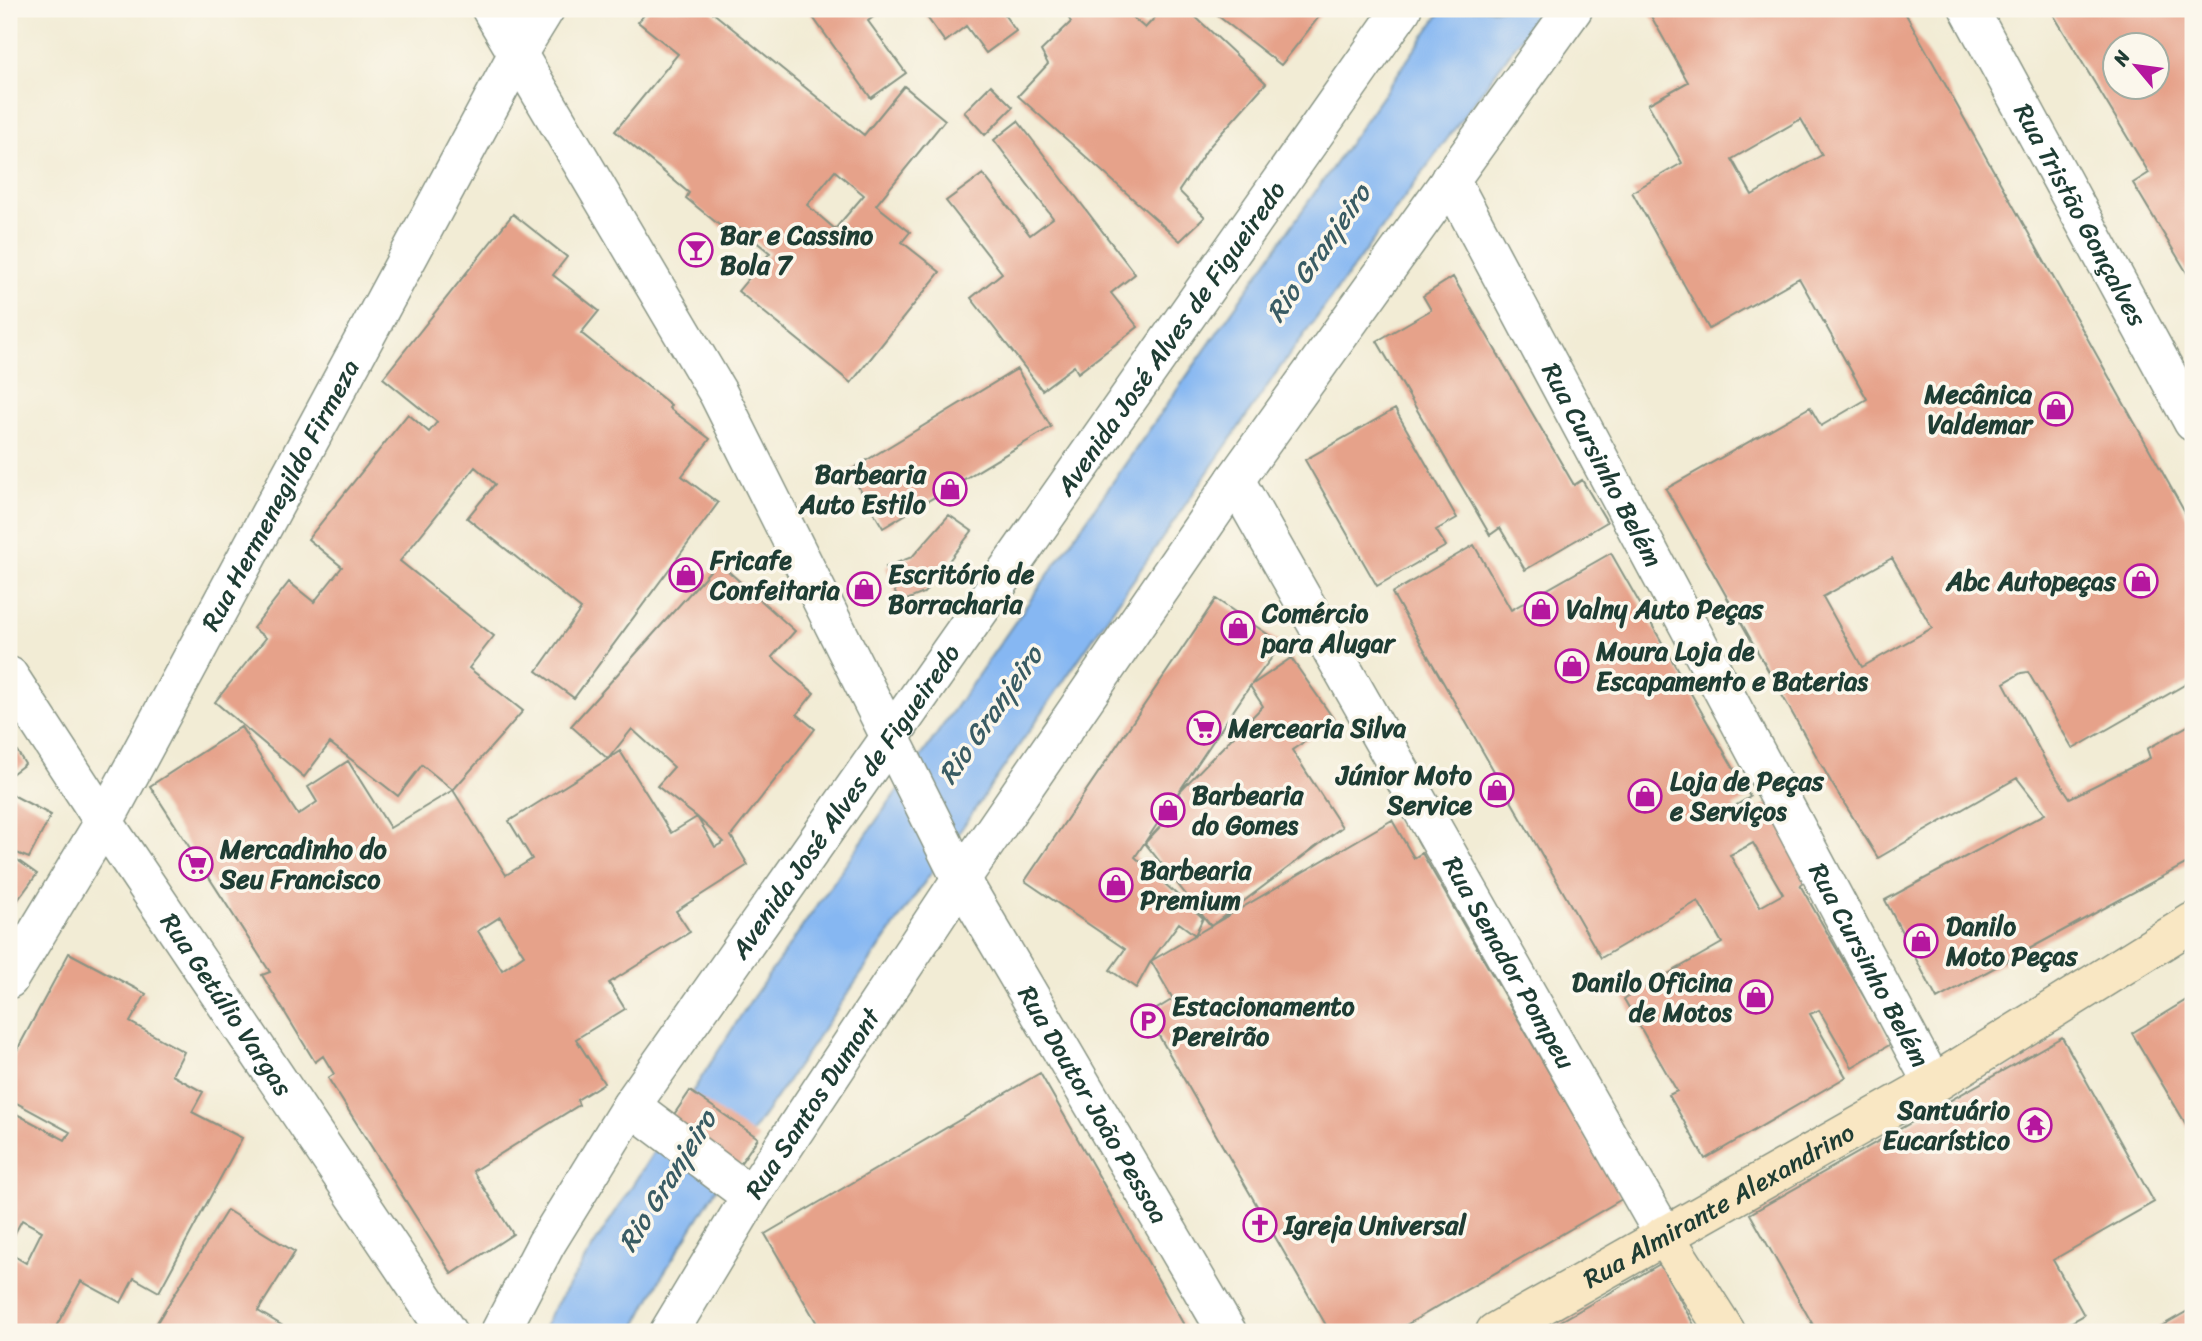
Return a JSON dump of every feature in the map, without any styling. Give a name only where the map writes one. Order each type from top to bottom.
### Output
[{"type":"main road","name":"Rua Almirante Alexandrino","points":[[1495,1332],[1933,1084],[2193,922]]},
{"type":"main road","name":"Rua Senador Pompeu","points":[[1664,1235],[1726,1332]]},
{"type":"street","name":"Rua Doutor João Pessoa","points":[[491,9],[719,393],[956,870],[1227,1332]]},
{"type":"street","name":"Rua Hermenegildo Firmeza","points":[[9,979],[104,822],[518,53],[545,9]]},
{"type":"street","name":"Avenida José Alves de Figueiredo","points":[[500,1332],[545,1244],[642,1114],[1402,9]]},
{"type":"street","points":[[956,870],[1573,9]]},
{"type":"street","name":"Rua Tristão Gonçalves","points":[[1969,9],[2193,422]]},
{"type":"street","name":"Rua Cursinho Belém","points":[[1450,179],[1933,1084]]},
{"type":"street","name":"Rua Senador Pompeu","points":[[1235,480],[1664,1235]]},
{"type":"street","name":"Rua Getúlio Vargas","points":[[9,676],[447,1332]]},
{"type":"street","name":"Rua Santos Dumont","points":[[669,1332],[743,1189],[956,870]]},
{"type":"street","points":[[642,1114],[743,1189]]},
{"type":"water","name":"Rio Granjeiro","points":[[1443,9],[1542,9],[1277,372],[748,1138],[662,1276],[633,1332],[543,1332],[550,1314],[749,1003]]},
{"type":"building","points":[[649,9],[715,9],[712,12],[864,135],[904,86],[945,120],[876,205],[910,232],[902,242],[940,272],[851,383],[738,291],[770,253],[740,229],[734,237],[686,198],[689,193],[615,131],[678,54],[638,22]],"holes":[[[835,171],[864,195],[835,229],[807,205]]]},
{"type":"building","points":[[807,9],[884,9],[868,21],[906,73],[871,98]]},
{"type":"building","points":[[921,9],[1000,9],[1016,31],[986,53],[966,26],[945,42]]},
{"type":"building","points":[[1065,9],[1123,9],[1145,28],[1163,9],[1187,9],[1266,83],[1208,148],[1179,191],[1205,217],[1180,241],[1018,96],[1048,64],[1041,51],[1071,22]]},
{"type":"building","points":[[1209,9],[1325,9],[1281,65]]},
{"type":"building","points":[[1647,9],[1903,9],[2193,527],[2193,680],[2073,749],[2028,672],[2004,683],[2046,762],[2070,798],[2150,758],[2147,749],[2193,723],[2193,860],[1937,999],[1885,900],[2045,814],[2017,778],[1878,858],[1831,782],[1666,489],[1810,407],[1821,426],[1867,399],[1799,278],[1709,329],[1632,192],[1682,163],[1648,104],[1688,82]],"holes":[[[1801,119],[1822,155],[1752,195],[1732,159]],[[1892,558],[1932,628],[1862,667],[1823,597]]]},
{"type":"building","points":[[2050,9],[2193,9],[2193,283],[2133,183],[2149,173],[2106,102],[2170,102],[2170,32],[2100,32],[2100,92]]},
{"type":"building","points":[[991,85],[1013,107],[985,135],[964,112]]},
{"type":"building","points":[[1018,121],[1135,274],[1111,293],[1138,327],[1078,373],[1074,366],[1042,390],[971,298],[1002,273],[946,201],[983,174],[1030,235],[1053,218],[994,140]]},
{"type":"building","points":[[513,214],[567,257],[553,275],[599,311],[581,333],[710,439],[682,476],[718,503],[574,698],[537,671],[581,609],[467,518],[495,484],[475,467],[400,561],[494,636],[469,668],[523,711],[453,790],[422,765],[398,796],[330,743],[304,777],[215,702],[266,638],[253,628],[289,582],[314,602],[342,567],[308,539],[408,414],[429,432],[437,422],[383,378]]},
{"type":"building","points":[[1453,277],[1574,485],[1582,480],[1607,522],[1525,570],[1500,528],[1490,535],[1377,341],[1431,310],[1423,296]]},
{"type":"building","points":[[1017,369],[1051,427],[883,528],[849,471]]},
{"type":"building","points":[[1395,409],[1457,518],[1436,530],[1446,546],[1377,586],[1305,460]]},
{"type":"building","points":[[949,515],[972,531],[924,593],[899,603],[886,567],[912,557]]},
{"type":"building","points":[[1474,545],[1511,610],[1611,553],[1750,797],[1733,807],[1740,820],[1781,796],[1823,871],[1800,885],[1891,1044],[1852,1067],[1819,1010],[1810,1014],[1846,1077],[1705,1159],[1669,1095],[1677,1091],[1624,999],[1722,943],[1698,901],[1601,958],[1392,593]],"holes":[[[1753,843],[1783,894],[1760,907],[1730,855]]]},
{"type":"building","points":[[718,562],[795,631],[772,657],[814,693],[797,714],[815,729],[731,836],[748,865],[676,911],[690,932],[609,983],[625,1009],[576,1039],[604,1083],[577,1100],[579,1105],[473,1171],[513,1234],[452,1274],[328,1078],[334,1074],[323,1056],[315,1062],[262,975],[270,972],[150,786],[241,727],[298,815],[317,802],[308,787],[348,761],[390,828],[453,790],[506,875],[532,859],[509,821],[608,759],[571,726]],"holes":[[[632,729],[674,767],[657,786],[697,817],[671,833],[620,751],[608,759]],[[697,817],[724,842],[715,847]],[[500,917],[524,955],[502,970],[478,931]]]},
{"type":"building","points":[[1216,599],[1282,644],[1248,689],[1135,857],[1203,918],[1195,935],[1179,923],[1151,961],[1136,988],[1110,970],[1125,949],[1025,881]]},
{"type":"building","points":[[1291,658],[1335,721],[1292,750],[1342,827],[1211,926],[1145,843],[1184,801],[1178,793],[1263,706],[1250,686]]},
{"type":"building","points":[[9,738],[25,764],[9,776]]},
{"type":"building","points":[[9,793],[51,815],[29,858],[9,850]]},
{"type":"building","points":[[1392,820],[1414,858],[1422,853],[1622,1199],[1394,1332],[1330,1332],[1147,1015],[1173,999],[1151,961]]},
{"type":"building","points":[[9,854],[37,874],[9,912]]},
{"type":"building","points":[[69,953],[146,994],[130,1022],[184,1052],[172,1075],[203,1092],[192,1112],[242,1138],[159,1292],[134,1278],[121,1303],[81,1281],[53,1332],[9,1332],[9,1253],[26,1263],[42,1231],[22,1220],[9,1244],[9,1110],[65,1140],[70,1132],[9,1099],[9,1065]]},
{"type":"building","points":[[2193,996],[2193,1136],[2132,1033]]},
{"type":"building","points":[[2062,1037],[2154,1202],[2053,1260],[2084,1315],[2054,1332],[1817,1332],[1750,1214]]},
{"type":"building","points":[[1040,1073],[1188,1332],[822,1332],[765,1234]]},
{"type":"building","points":[[690,1091],[758,1138],[728,1181],[660,1135]]},
{"type":"building","points":[[227,1210],[295,1252],[258,1311],[293,1332],[151,1332]]},
{"type":"building","points":[[1660,1264],[1698,1332],[1542,1332]]},
{"type":"building","points":[[2193,1308],[2193,1332],[2151,1332]]},
{"type":"place","name":"Bar e Cassino Bola 7","points":[[696,250]]},
{"type":"place","name":"Mecânica Valdemar","points":[[2056,409]]},
{"type":"place","name":"Barbearia Auto Estilo","points":[[950,489]]},
{"type":"place","name":"Fricafe Confeitaria","points":[[686,575]]},
{"type":"place","name":"Abc Autopeças","points":[[2141,581]]},
{"type":"place","name":"Escritório de Borracharia","points":[[864,589]]},
{"type":"place","name":"Valny Auto Peças","points":[[1541,609]]},
{"type":"place","name":"Comércio para Alugar","points":[[1238,628]]},
{"type":"place","name":"Moura Loja de Escapamento e Baterias","points":[[1572,666]]},
{"type":"place","name":"Mercearia Silva","points":[[1204,728]]},
{"type":"place","name":"Júnior Moto Service","points":[[1497,790]]},
{"type":"place","name":"Loja de Peças e Serviços","points":[[1645,796]]},
{"type":"place","name":"Barbearia do Gomes","points":[[1168,810]]},
{"type":"place","name":"Mercadinho do Seu Francisco","points":[[196,864]]},
{"type":"place","name":"Barbearia Premium","points":[[1116,885]]},
{"type":"place","name":"Danilo Moto Peças","points":[[1921,941]]},
{"type":"place","name":"Danilo Oficina de Motos","points":[[1756,997]]},
{"type":"place","name":"Estacionamento Pereirão","points":[[1148,1021]]},
{"type":"place","name":"Santuário Eucarístico","points":[[2035,1125]]},
{"type":"place","name":"Igreja Universal","points":[[1260,1225]]}]
